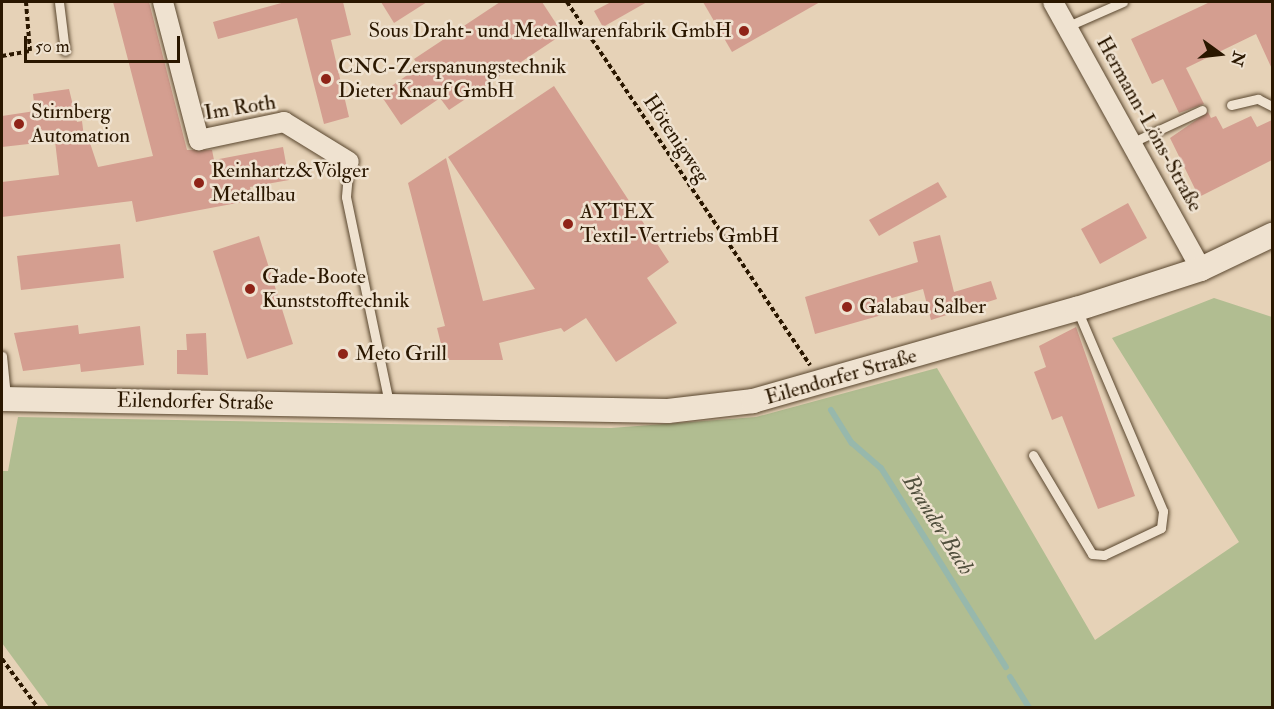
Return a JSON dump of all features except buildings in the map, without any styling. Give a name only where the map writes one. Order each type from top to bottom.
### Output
[{"type":"street","name":"Im Roth","points":[[163,2],[199,140],[284,122],[349,162]]},
{"type":"street","name":"Hermann-Löns-Straße","points":[[1053,2],[1201,269]]},
{"type":"street","name":"Eilendorfer Straße","points":[[4,399],[668,411],[753,401],[1077,309],[1201,269],[1272,235]]},
{"type":"lane","points":[[59,2],[65,51]]},
{"type":"lane","points":[[1068,26],[1123,2]]},
{"type":"lane","points":[[1231,105],[1258,99],[1272,106]]},
{"type":"lane","points":[[1132,142],[1202,110]]},
{"type":"lane","points":[[349,162],[346,197],[389,406]]},
{"type":"lane","points":[[1034,454],[1092,554],[1104,555],[1161,528],[1163,511],[1077,309]]},
{"type":"lane","points":[[2,356],[4,399]]},
{"type":"path","points":[[2,56],[30,51],[26,2]]},
{"type":"path","name":"Hötenigweg","points":[[567,2],[822,383]]},
{"type":"path","points":[[2,659],[38,708]]},
{"type":"green space","points":[[1214,298],[1272,317],[1272,707],[49,707],[2,643],[2,471],[8,471],[18,417],[611,428],[756,417],[937,368],[1095,640],[1239,542],[1112,338]]},
{"type":"waterway","name":"Brander Bach","points":[[831,410],[852,443],[881,468],[1006,667]]},
{"type":"waterway","name":"Brander Bach","points":[[1010,677],[1029,708]]},
{"type":"place","name":"Sous Draht- und Metallwarenfabrik GmbH","points":[[744,31]]},
{"type":"place","name":"CNC-Zerspanungstechnik Dieter Knauf GmbH","points":[[326,79]]},
{"type":"place","name":"Stirnberg Automation","points":[[19,124]]},
{"type":"place","name":"Reinhartz&Völger Metallbau","points":[[199,183]]},
{"type":"place","name":"AYTEX Textil-Vertriebs GmbH","points":[[568,224]]},
{"type":"place","name":"Gade-Boote Kunststofftechnik","points":[[250,289]]},
{"type":"place","name":"Galabau Salber","points":[[847,307]]},
{"type":"place","name":"Meto Grill","points":[[343,354]]}]
